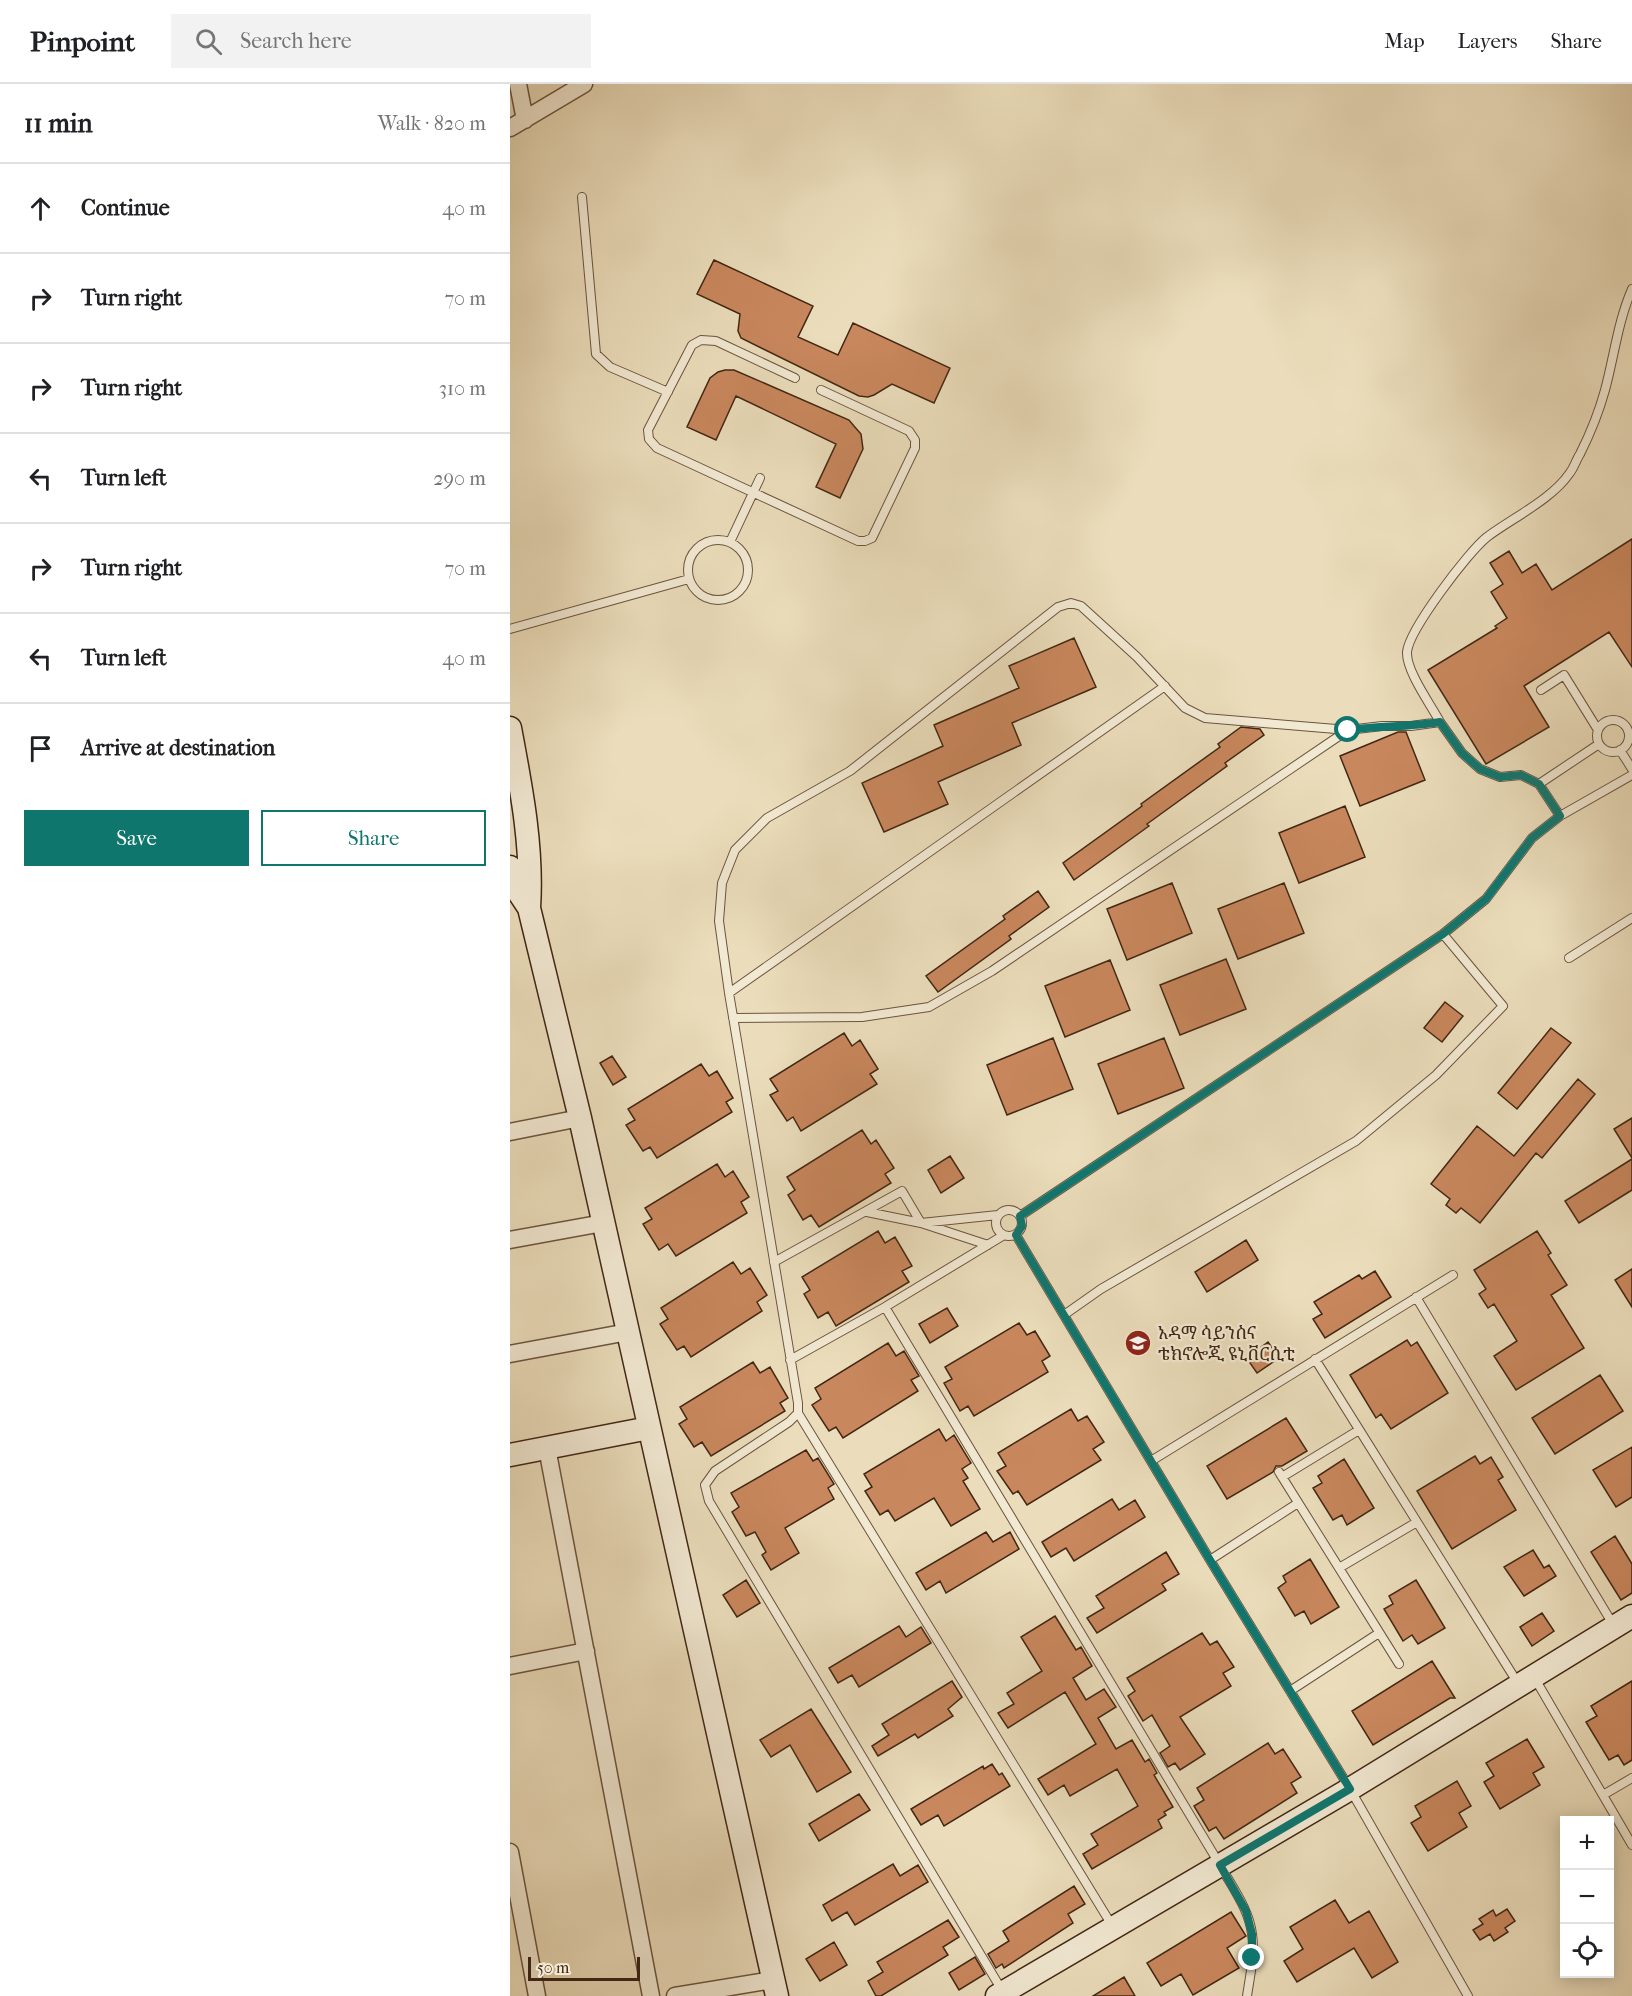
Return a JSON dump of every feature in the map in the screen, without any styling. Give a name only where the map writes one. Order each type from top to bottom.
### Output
[{"type":"street","points":[[517,124],[518,84]]},
{"type":"street","points":[[517,124],[584,84]]},
{"type":"street","points":[[510,728],[524,805],[517,874],[529,908],[579,1118],[775,1988],[675,1996]]},
{"type":"street","points":[[510,1132],[579,1118]]},
{"type":"street","points":[[510,1240],[603,1223]]},
{"type":"street","points":[[510,1354],[628,1332]]},
{"type":"street","points":[[510,1455],[650,1428]]},
{"type":"street","points":[[547,1448],[651,1996]]},
{"type":"street","points":[[1002,1995],[1350,1789],[1623,1621]]},
{"type":"street","points":[[510,1666],[586,1651]]},
{"type":"street","points":[[510,1852],[537,1996]]},
{"type":"lane","points":[[582,197],[596,354],[610,367],[668,392]]},
{"type":"lane","points":[[1560,816],[1539,784],[1521,775],[1500,777],[1480,769],[1462,753],[1440,722],[1411,670],[1407,654],[1412,637],[1422,619],[1462,564],[1485,539],[1549,494],[1569,475],[1588,437],[1604,393],[1625,305],[1632,289]]},
{"type":"lane","points":[[795,378],[716,341],[701,340],[692,345],[648,430],[650,439],[657,448],[858,541],[873,538],[915,448],[915,440],[909,431],[821,390]]},
{"type":"lane","points":[[730,542],[760,478]]},
{"type":"lane","points":[[713,540],[730,542],[743,553],[748,569],[744,586],[723,600],[714,600],[699,593],[689,579],[688,562],[698,548],[713,540]]},
{"type":"lane","points":[[510,629],[689,579]]},
{"type":"lane","points":[[1113,1928],[798,1413],[729,993],[719,921],[722,883],[735,850],[767,818],[850,771],[1058,607],[1071,603],[1081,606],[1137,657],[1185,708],[1205,718],[1348,730],[1440,722]]},
{"type":"lane","points":[[1541,690],[1564,675],[1598,730]]},
{"type":"lane","points":[[729,993],[1165,686]]},
{"type":"lane","points":[[1618,721],[1627,728],[1630,735],[1620,750],[1608,751],[1599,744],[1597,737],[1598,730],[1606,722],[1618,721]]},
{"type":"lane","points":[[733,1018],[862,1017],[929,1006],[992,971],[1348,730]]},
{"type":"lane","points":[[1539,784],[1599,744]]},
{"type":"lane","points":[[1620,750],[1632,769]]},
{"type":"lane","points":[[1020,1216],[1443,934],[1486,899],[1532,838],[1560,816],[1632,775]]},
{"type":"lane","points":[[1569,958],[1632,918]]},
{"type":"lane","points":[[1064,1315],[1101,1289],[1356,1141],[1436,1075],[1503,1006],[1443,934]]},
{"type":"lane","points":[[774,1262],[902,1191],[921,1223]]},
{"type":"lane","points":[[921,1223],[998,1215],[1012,1210],[1020,1216],[1022,1226],[1016,1235],[1004,1235],[997,1230],[995,1225],[998,1215]]},
{"type":"lane","points":[[867,1212],[921,1223],[988,1245]]},
{"type":"lane","points":[[790,1360],[885,1307],[1004,1235]]},
{"type":"lane","points":[[1016,1235],[1350,1789],[1468,1996]]},
{"type":"lane","points":[[1151,1461],[1453,1275]]},
{"type":"lane","points":[[1416,1297],[1623,1621]]},
{"type":"lane","points":[[885,1307],[1246,1911],[1252,1934],[1252,1958],[1247,1996]]},
{"type":"lane","points":[[1315,1359],[1417,1522],[1603,1795],[1632,1845]]},
{"type":"lane","points":[[798,1413],[789,1422],[715,1471],[705,1485],[709,1501],[1002,1995]]},
{"type":"lane","points":[[1359,1430],[1280,1474],[1399,1664]]},
{"type":"lane","points":[[1210,1560],[1298,1503]]},
{"type":"lane","points":[[1339,1568],[1417,1522]]},
{"type":"lane","points":[[1290,1691],[1379,1633]]},
{"type":"lane","points":[[1603,1795],[1632,1778]]},
{"type":"building","points":[[714,260],[813,306],[798,337],[838,355],[853,323],[950,368],[934,403],[892,384],[874,395],[859,396],[741,338],[738,331],[740,314],[697,294]]},
{"type":"building","points":[[725,370],[734,370],[849,420],[861,434],[863,449],[840,498],[816,487],[836,444],[736,396],[716,440],[687,427],[710,378]]},
{"type":"building","points":[[1632,539],[1632,667],[1609,632],[1524,686],[1549,727],[1486,764],[1428,670],[1497,628],[1495,626],[1507,618],[1491,592],[1503,584],[1490,563],[1509,551],[1522,573],[1536,564],[1552,590]]},
{"type":"building","points":[[1074,638],[1096,687],[1012,723],[1021,745],[938,782],[948,804],[884,832],[862,783],[943,746],[934,725],[1019,688],[1009,666]]},
{"type":"building","points":[[1241,727],[1260,729],[1264,735],[1225,763],[1227,766],[1147,824],[1149,826],[1074,880],[1063,863],[1220,747],[1218,744]]},
{"type":"building","points":[[1398,732],[1406,732],[1425,780],[1360,806],[1340,756]]},
{"type":"building","points":[[1345,806],[1365,857],[1299,883],[1279,833]]},
{"type":"building","points":[[1172,883],[1192,933],[1127,960],[1107,909]]},
{"type":"building","points":[[1284,883],[1304,933],[1238,959],[1218,909]]},
{"type":"building","points":[[1038,891],[1049,907],[1009,936],[1011,939],[938,992],[926,976],[1005,919],[1003,916]]},
{"type":"building","points":[[1226,959],[1246,1009],[1180,1035],[1160,985]]},
{"type":"building","points":[[1110,960],[1130,1010],[1065,1037],[1045,986]]},
{"type":"building","points":[[1445,1002],[1463,1016],[1442,1042],[1424,1028]]},
{"type":"building","points":[[1551,1028],[1571,1043],[1517,1109],[1498,1093]]},
{"type":"building","points":[[844,1033],[852,1046],[860,1040],[878,1069],[870,1074],[877,1084],[801,1131],[793,1117],[787,1121],[770,1095],[778,1091],[770,1079]]},
{"type":"building","points":[[1053,1038],[1073,1089],[1007,1115],[987,1065]]},
{"type":"building","points":[[1164,1038],[1184,1088],[1118,1114],[1098,1064]]},
{"type":"building","points":[[612,1056],[626,1077],[613,1085],[600,1063]]},
{"type":"building","points":[[701,1064],[709,1076],[717,1071],[733,1098],[726,1102],[732,1112],[657,1158],[650,1147],[643,1151],[626,1125],[635,1120],[628,1109]]},
{"type":"building","points":[[1578,1079],[1595,1094],[1542,1158],[1536,1153],[1480,1223],[1461,1208],[1456,1213],[1446,1205],[1450,1199],[1431,1184],[1477,1126],[1514,1156]]},
{"type":"building","points":[[1632,1118],[1632,1158],[1614,1129]]},
{"type":"building","points":[[862,1130],[871,1144],[876,1140],[894,1168],[885,1174],[891,1183],[819,1227],[811,1215],[803,1220],[788,1195],[795,1190],[787,1177]]},
{"type":"building","points":[[950,1156],[964,1178],[941,1193],[928,1170]]},
{"type":"building","points":[[1632,1159],[1632,1190],[1579,1223],[1565,1201]]},
{"type":"building","points":[[717,1164],[725,1177],[733,1171],[749,1197],[741,1202],[747,1213],[676,1256],[668,1244],[659,1250],[643,1224],[652,1219],[645,1208]]},
{"type":"building","points":[[878,1231],[885,1243],[895,1237],[912,1266],[902,1271],[909,1282],[836,1326],[828,1312],[818,1318],[804,1294],[810,1290],[802,1277]]},
{"type":"building","points":[[1537,1231],[1551,1253],[1548,1255],[1567,1285],[1551,1295],[1584,1348],[1516,1390],[1494,1356],[1517,1341],[1494,1304],[1488,1308],[1479,1294],[1486,1289],[1474,1270]]},
{"type":"building","points":[[1246,1240],[1258,1260],[1207,1292],[1195,1272]]},
{"type":"building","points":[[733,1262],[741,1274],[750,1268],[767,1295],[757,1302],[762,1311],[691,1357],[684,1346],[677,1350],[660,1324],[668,1319],[661,1308]]},
{"type":"building","points":[[1632,1269],[1632,1307],[1615,1280]]},
{"type":"building","points":[[1375,1271],[1391,1297],[1325,1338],[1313,1319],[1322,1314],[1314,1302],[1359,1275],[1362,1279]]},
{"type":"building","points":[[947,1308],[958,1326],[930,1343],[919,1324]]},
{"type":"building","points":[[1019,1323],[1027,1335],[1035,1331],[1050,1356],[1042,1361],[1048,1372],[974,1416],[968,1406],[960,1411],[944,1383],[952,1379],[945,1367]]},
{"type":"building","points":[[1407,1340],[1411,1346],[1417,1342],[1448,1393],[1391,1429],[1381,1414],[1376,1418],[1350,1375]]},
{"type":"building","points":[[1268,1342],[1279,1358],[1257,1373],[1250,1363],[1259,1356],[1256,1351]]},
{"type":"building","points":[[888,1343],[896,1356],[904,1351],[919,1376],[911,1380],[918,1391],[843,1438],[836,1427],[829,1431],[812,1405],[821,1399],[815,1388]]},
{"type":"building","points":[[753,1362],[760,1373],[770,1367],[788,1398],[780,1403],[785,1411],[711,1456],[702,1442],[694,1447],[679,1424],[687,1419],[680,1407]]},
{"type":"building","points":[[1600,1375],[1623,1411],[1555,1454],[1532,1418]]},
{"type":"building","points":[[1071,1409],[1078,1421],[1087,1416],[1104,1442],[1093,1449],[1101,1460],[1027,1505],[1018,1491],[1013,1494],[997,1471],[1006,1466],[998,1453]]},
{"type":"building","points":[[1286,1418],[1307,1451],[1282,1466],[1276,1466],[1273,1472],[1227,1499],[1207,1466]]},
{"type":"building","points":[[939,1429],[946,1441],[954,1435],[971,1463],[962,1469],[968,1478],[963,1481],[980,1509],[951,1526],[934,1498],[895,1521],[888,1510],[880,1515],[865,1491],[872,1487],[864,1474]]},
{"type":"building","points":[[1632,1447],[1632,1497],[1616,1507],[1593,1470]]},
{"type":"building","points":[[806,1450],[813,1461],[818,1458],[834,1484],[828,1488],[834,1499],[785,1528],[799,1553],[771,1570],[762,1555],[766,1552],[755,1532],[746,1536],[732,1512],[739,1507],[731,1493]]},
{"type":"building","points":[[1475,1456],[1480,1464],[1491,1457],[1503,1477],[1498,1480],[1516,1510],[1452,1549],[1417,1491]]},
{"type":"building","points":[[1344,1459],[1374,1508],[1347,1525],[1342,1515],[1333,1520],[1313,1488],[1322,1483],[1318,1476]]},
{"type":"building","points":[[1112,1499],[1119,1510],[1135,1500],[1145,1517],[1074,1561],[1066,1548],[1051,1557],[1042,1542]]},
{"type":"building","points":[[986,1532],[993,1542],[1010,1532],[1019,1549],[946,1593],[940,1581],[926,1590],[916,1573]]},
{"type":"building","points":[[1615,1536],[1632,1564],[1632,1593],[1621,1600],[1591,1552]]},
{"type":"building","points":[[1533,1550],[1544,1568],[1549,1565],[1556,1576],[1524,1596],[1504,1567]]},
{"type":"building","points":[[1166,1552],[1179,1574],[1162,1584],[1166,1590],[1097,1633],[1087,1618],[1104,1608],[1096,1596]]},
{"type":"building","points":[[1310,1559],[1339,1607],[1311,1624],[1304,1611],[1295,1616],[1278,1588],[1286,1582],[1283,1576]]},
{"type":"building","points":[[746,1580],[760,1603],[737,1617],[723,1595]]},
{"type":"building","points":[[1416,1580],[1445,1628],[1418,1644],[1412,1635],[1403,1641],[1384,1609],[1393,1604],[1389,1596]]},
{"type":"building","points":[[1542,1613],[1554,1631],[1532,1646],[1520,1627]]},
{"type":"building","points":[[1055,1616],[1076,1650],[1081,1647],[1092,1666],[1073,1678],[1086,1700],[1104,1689],[1116,1707],[1098,1718],[1116,1749],[1132,1740],[1145,1762],[1149,1759],[1157,1773],[1154,1775],[1173,1807],[1164,1812],[1166,1815],[1158,1820],[1162,1828],[1092,1869],[1083,1854],[1098,1845],[1091,1834],[1138,1806],[1117,1769],[1070,1796],[1064,1785],[1048,1795],[1038,1779],[1096,1744],[1065,1692],[1008,1728],[998,1713],[1014,1704],[1007,1693],[1042,1671],[1021,1637]]},
{"type":"building","points":[[899,1626],[906,1637],[921,1627],[931,1643],[859,1687],[852,1675],[838,1683],[829,1668]]},
{"type":"building","points":[[1202,1633],[1210,1645],[1217,1641],[1234,1667],[1223,1673],[1231,1686],[1180,1717],[1205,1754],[1180,1770],[1175,1763],[1168,1767],[1160,1753],[1170,1746],[1152,1715],[1143,1721],[1128,1696],[1135,1691],[1127,1678]]},
{"type":"building","points":[[1432,1661],[1455,1698],[1450,1698],[1373,1745],[1352,1711]]},
{"type":"building","points":[[952,1681],[962,1697],[948,1709],[953,1716],[918,1738],[915,1734],[878,1756],[872,1746],[889,1735],[882,1724]]},
{"type":"building","points":[[1632,1681],[1632,1760],[1624,1765],[1618,1755],[1609,1760],[1586,1722],[1597,1716],[1591,1706]]},
{"type":"building","points":[[811,1709],[851,1772],[817,1792],[790,1745],[771,1757],[760,1740]]},
{"type":"building","points":[[1527,1739],[1544,1767],[1533,1773],[1540,1785],[1500,1809],[1484,1782],[1494,1776],[1486,1763]]},
{"type":"building","points":[[1268,1743],[1275,1754],[1283,1749],[1301,1777],[1291,1783],[1297,1793],[1224,1839],[1216,1827],[1209,1831],[1194,1806],[1204,1800],[1197,1788]]},
{"type":"building","points":[[992,1764],[999,1775],[1002,1773],[1010,1786],[944,1826],[938,1815],[921,1825],[911,1809],[983,1766],[984,1769]]},
{"type":"building","points":[[1457,1781],[1471,1806],[1459,1813],[1467,1827],[1428,1851],[1411,1823],[1421,1817],[1415,1806]]},
{"type":"building","points":[[859,1794],[870,1810],[819,1841],[809,1824]]},
{"type":"building","points":[[893,1864],[900,1876],[918,1865],[928,1882],[855,1925],[847,1912],[832,1921],[823,1905]]},
{"type":"building","points":[[1074,1886],[1085,1904],[1068,1914],[1073,1923],[1004,1968],[1002,1964],[996,1968],[988,1954],[1009,1941],[1003,1931]]},
{"type":"building","points":[[1335,1900],[1349,1923],[1369,1911],[1398,1962],[1372,1978],[1354,1948],[1297,1982],[1284,1961],[1303,1949],[1290,1927]]},
{"type":"building","points":[[1507,1909],[1515,1921],[1505,1928],[1508,1932],[1494,1941],[1490,1934],[1480,1940],[1473,1930],[1483,1924],[1479,1919],[1493,1910],[1496,1916]]},
{"type":"building","points":[[1231,1912],[1246,1936],[1227,1948],[1239,1968],[1193,1995],[1181,1974],[1161,1986],[1147,1963]]},
{"type":"building","points":[[948,1920],[959,1937],[943,1947],[948,1955],[881,1996],[876,1996],[868,1981],[883,1972],[877,1962]]},
{"type":"building","points":[[834,1942],[847,1965],[820,1981],[806,1959]]},
{"type":"building","points":[[975,1957],[985,1974],[959,1990],[949,1973]]},
{"type":"building","points":[[1124,1977],[1135,1996],[1093,1996]]},
{"type":"place","name":"አዳማ ሳይንስና ቴክኖሎጂ ዩኒቨርሲቲ","points":[[1138,1343]]},
{"type":"route","points":[[1252,1958],[1252,1934],[1246,1911],[1220,1865],[1350,1789],[1016,1235],[1022,1226],[1020,1216],[1443,934],[1486,899],[1532,838],[1560,816],[1539,784],[1521,775],[1500,777],[1480,769],[1462,753],[1440,722],[1348,730]]}]
